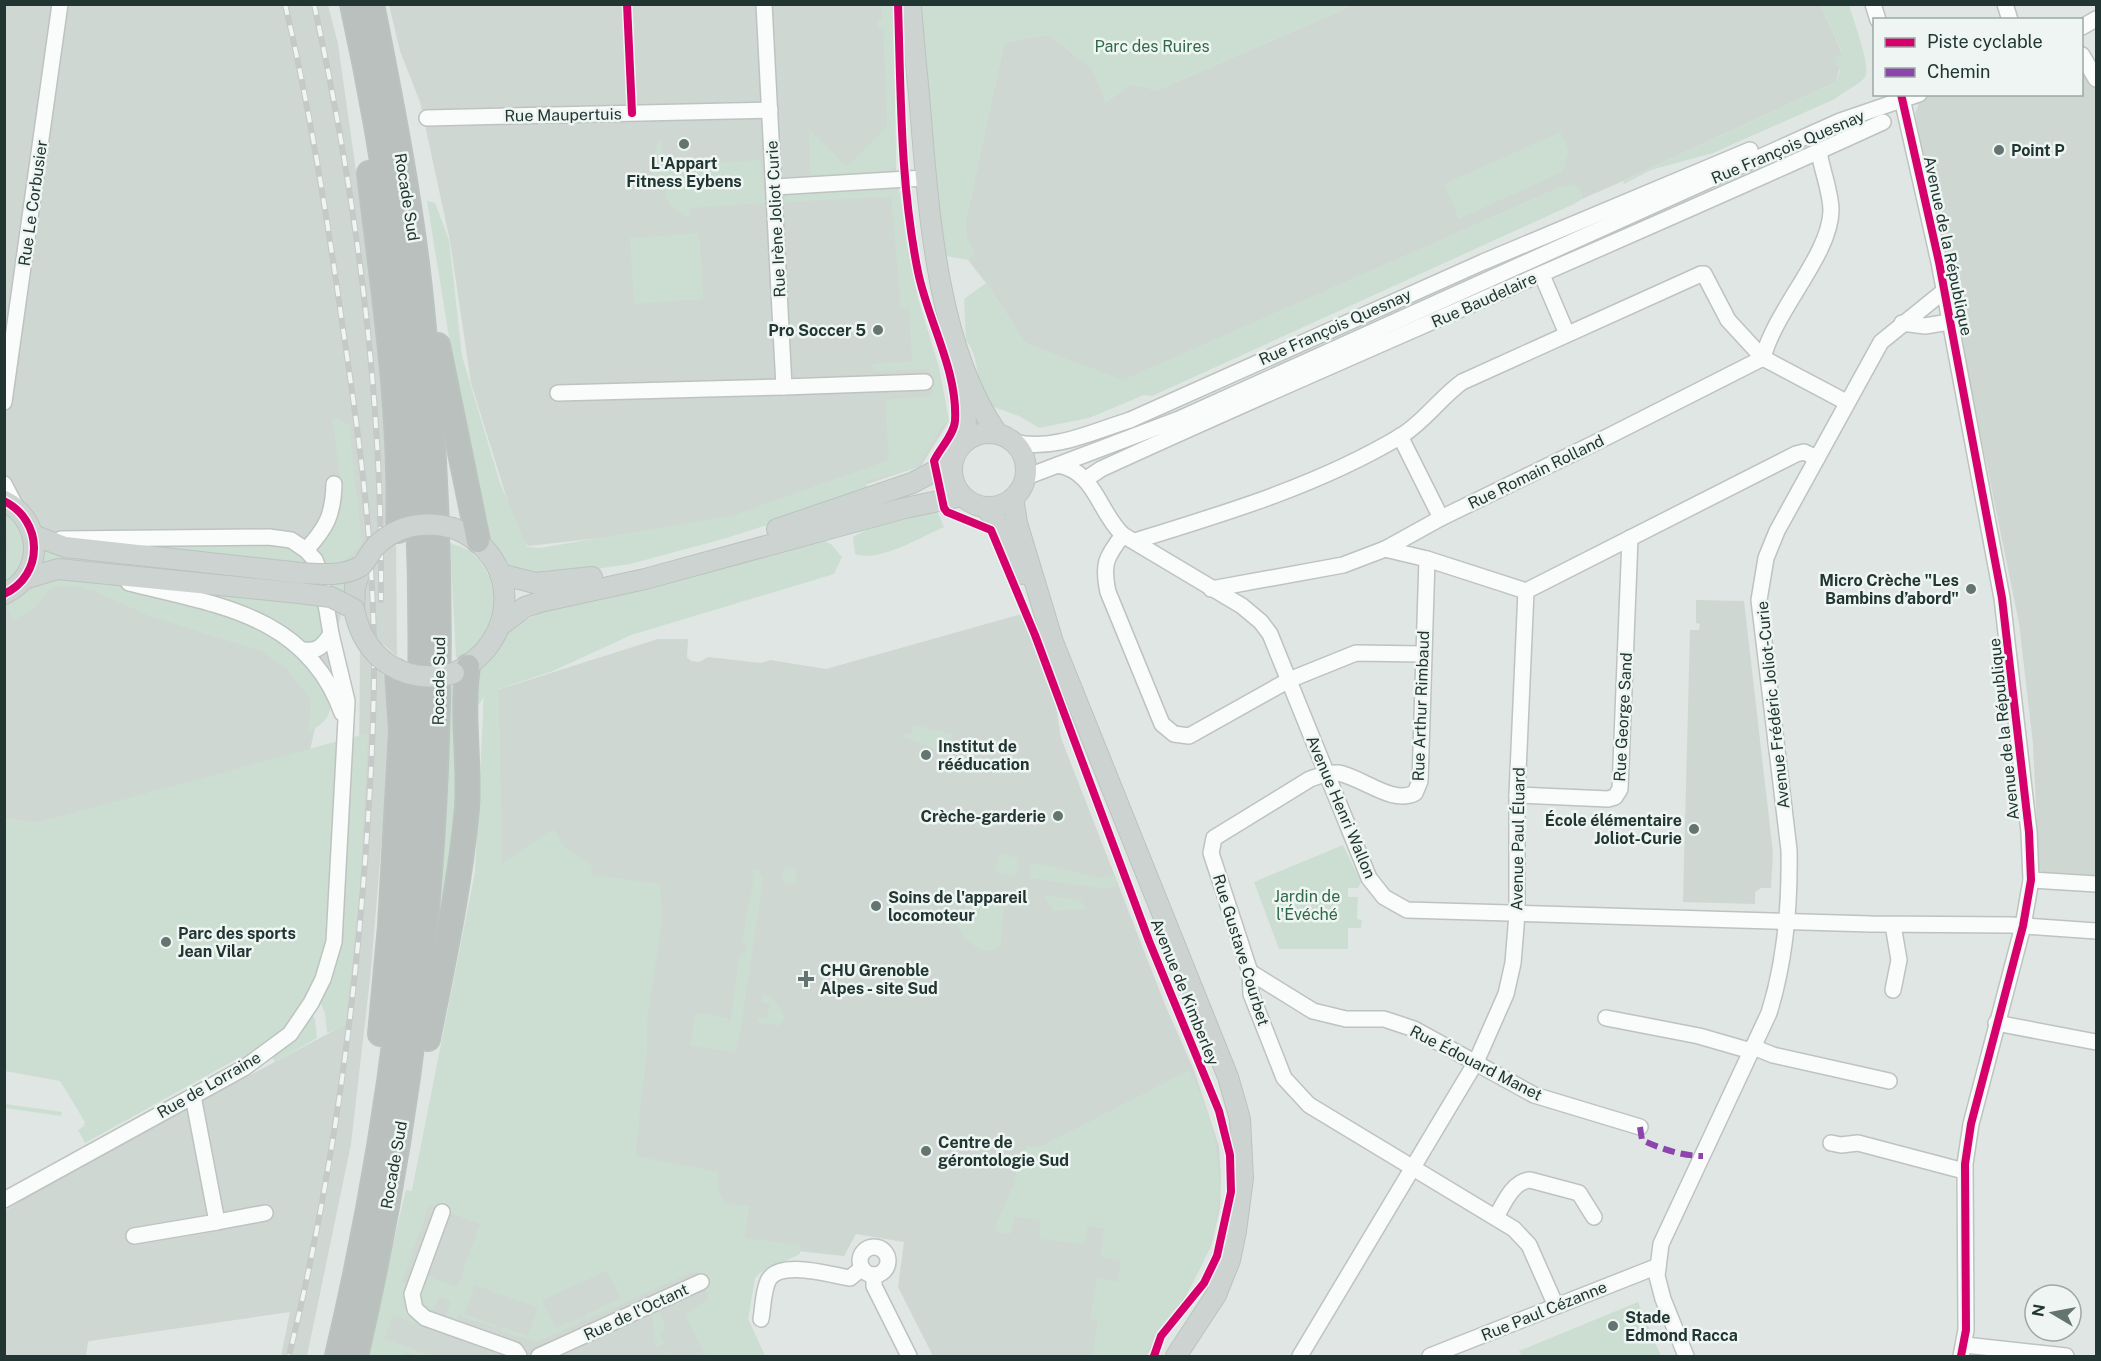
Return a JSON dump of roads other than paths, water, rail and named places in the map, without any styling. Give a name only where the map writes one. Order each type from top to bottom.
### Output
[{"type":"highway","points":[[350,4],[386,316],[397,458],[398,531]]},
{"type":"highway","name":"Rocade Sud","points":[[344,1355],[394,1042],[410,881],[419,698],[418,542],[405,332],[384,170],[350,4]]},
{"type":"highway","name":"Rocade Sud","points":[[344,1355],[399,1142],[418,1009],[430,883],[438,741],[440,651],[438,534],[422,307],[403,166],[372,4]]},
{"type":"highway","points":[[403,166],[478,541]]},
{"type":"highway","points":[[399,1142],[410,1135],[463,843],[468,775],[465,685],[461,670]]},
{"type":"highway","points":[[344,1355],[384,991],[401,711],[398,671]]},
{"type":"main road","points":[[500,574],[523,582],[551,582],[598,576],[645,566],[798,523],[912,483],[952,462],[964,442],[963,395],[928,274],[919,178],[911,4]]},
{"type":"main road","points":[[919,178],[955,340],[976,400],[1026,464],[1026,477],[1021,489],[1005,504],[977,506],[962,496],[955,486],[952,462]]},
{"type":"main road","name":"Rue François Quesnay","points":[[964,442],[980,433],[1011,442]]},
{"type":"main road","points":[[501,625],[525,607],[540,602],[645,579],[905,508],[962,496]]},
{"type":"main road","name":"Avenue de Kimberley","points":[[1013,498],[1017,524],[1053,642],[1228,1077],[1240,1119],[1243,1178],[1230,1260],[1216,1295],[1176,1356]]},
{"type":"main road","points":[[10,504],[38,537],[64,547],[301,573],[332,574],[362,565]]},
{"type":"main road","name":"Avenue de Kimberley","points":[[985,507],[1000,525],[1021,572],[1129,861],[1209,1057],[1241,1155]]},
{"type":"main road","points":[[425,524],[453,528],[478,541],[500,574],[505,603],[501,625],[488,647],[461,670],[423,677],[398,671],[375,654],[363,638],[354,609],[355,587],[362,565],[374,548],[398,531],[425,524]]},
{"type":"main road","points":[[24,579],[34,558],[38,537]]},
{"type":"main road","points":[[4,594],[24,579],[50,570],[76,570],[331,597],[354,609]]},
{"type":"main road","name":"Avenue de Kimberley","points":[[1163,1356],[1216,1275],[1236,1231]]},
{"type":"street","name":"Rue Le Corbusier","points":[[4,402],[60,4]]},
{"type":"street","name":"Rue Irène Joliot Curie","points":[[764,4],[784,387]]},
{"type":"street","points":[[2083,26],[2097,19]]},
{"type":"street","points":[[2083,57],[2097,79]]},
{"type":"street","name":"Avenue de la République","points":[[1902,97],[1944,291],[2002,598],[2023,760],[2031,880],[2023,926],[1971,1124],[1964,1171],[1963,1351]]},
{"type":"street","name":"Rue François Quesnay","points":[[1011,442],[1039,445],[1065,440],[1130,420],[1483,262],[1833,116],[1902,97]]},
{"type":"street","name":"Rue François Quesnay","points":[[1026,477],[1058,465],[1082,469],[1179,419],[1840,122],[1902,97]]},
{"type":"street","name":"Rue Maupertuis","points":[[427,118],[770,110]]},
{"type":"street","name":"Rue Baudelaire","points":[[1082,469],[1101,469],[1883,122]]},
{"type":"street","points":[[1763,358],[1770,335],[1828,233],[1831,210],[1819,152]]},
{"type":"street","points":[[775,187],[919,178]]},
{"type":"street","points":[[1423,654],[1356,653],[1289,680],[1189,736],[1167,731],[1108,592],[1104,573],[1108,555],[1129,538],[1253,505],[1329,473],[1420,423],[1448,392],[1462,382],[1704,274],[1728,320],[1763,358],[1846,402]]},
{"type":"street","points":[[1542,275],[1567,334]]},
{"type":"street","name":"Avenue Frédéric Joliot-Curie","points":[[1686,1356],[1663,1299],[1658,1266],[1661,1244],[1769,1013],[1777,984],[1790,889],[1789,850],[1759,600],[1766,558],[1777,531],[1881,342],[1944,291]]},
{"type":"street","points":[[1902,323],[1925,326],[1950,322]]},
{"type":"street","name":"Rue Romain Rolland","points":[[1211,589],[1343,565],[1385,549],[1441,518],[1763,358]]},
{"type":"street","points":[[558,393],[926,382]]},
{"type":"street","points":[[1400,436],[1441,518]]},
{"type":"street","name":"Avenue Henri Wallon","points":[[1065,440],[1079,450],[1082,469],[1114,526],[1129,538],[1242,606],[1261,622],[1270,634],[1369,878],[1384,897],[1407,910],[1893,925],[2023,926],[2097,931]]},
{"type":"street","points":[[1011,442],[1041,454],[1063,450],[1075,451],[1082,469]]},
{"type":"street","points":[[1385,549],[1426,559],[1526,591],[1796,453],[1804,452],[1817,458]]},
{"type":"street","points":[[4,484],[10,504]]},
{"type":"street","points":[[38,537],[268,537],[291,540],[306,550],[324,531],[333,508],[334,484]]},
{"type":"street","name":"Rue George Sand","points":[[1517,795],[1608,799],[1615,797],[1620,789],[1630,538]]},
{"type":"street","name":"Rue de Lorraine","points":[[4,1200],[244,1068],[290,1034],[311,1003],[323,979],[334,942],[347,728],[346,701],[321,575],[306,550]]},
{"type":"street","name":"Rue Arthur Rimbaud","points":[[1326,774],[1338,773],[1404,796],[1415,793],[1420,781],[1426,559]]},
{"type":"street","points":[[76,570],[232,608],[257,618],[303,650],[330,687],[347,728]]},
{"type":"street","name":"Avenue Paul Éluard","points":[[1300,1356],[1476,1062],[1506,994],[1513,963],[1517,914],[1517,795],[1526,591]]},
{"type":"street","points":[[303,650],[313,651],[323,646],[331,634]]},
{"type":"street","name":"Rue Gustave Courbet","points":[[1326,774],[1310,779],[1214,838],[1210,853],[1250,972],[1251,994],[1284,1078],[1309,1105],[1412,1169],[1496,1217],[1520,1235],[1529,1245],[1556,1306]]},
{"type":"street","points":[[2031,880],[2097,884]]},
{"type":"street","points":[[1893,925],[1899,960],[1893,990]]},
{"type":"street","name":"Rue Édouard Manet","points":[[1250,972],[1313,1011],[1346,1018],[1384,1019],[1414,1029],[1534,1095],[1640,1127]]},
{"type":"street","points":[[1606,1018],[1718,1040],[1889,1081]]},
{"type":"street","points":[[1996,1023],[2097,1042]]},
{"type":"street","points":[[193,1096],[217,1222]]},
{"type":"street","points":[[1831,1143],[1841,1145],[1858,1143],[1964,1171]]},
{"type":"street","points":[[1496,1217],[1515,1187],[1524,1180],[1579,1192],[1594,1217]]},
{"type":"street","points":[[442,1212],[412,1294],[415,1309],[425,1318],[514,1350],[519,1356]]},
{"type":"street","points":[[134,1236],[265,1213]]},
{"type":"street","name":"Rue Paul Cézanne","points":[[1430,1356],[1658,1266]]},
{"type":"street","points":[[762,1319],[768,1281],[778,1272],[792,1269],[850,1278],[868,1272],[909,1356]]},
{"type":"street","name":"Rue de l'Octant","points":[[538,1356],[701,1282]]},
{"type":"street","points":[[1963,1351],[2066,1356]]},
{"type":"railway","points":[[285,4],[317,163],[352,388],[367,521],[374,653],[372,751],[355,976],[338,1104],[317,1231],[289,1356]]},
{"type":"railway","points":[[314,4],[343,151],[364,300],[377,450],[381,600]]},
{"type":"place","name":"L'Appart Fitness Eybens","points":[[684,144]]},
{"type":"place","name":"Point P","points":[[1999,150]]},
{"type":"place","name":"Pro Soccer 5","points":[[878,330]]},
{"type":"place","name":"Micro Crèche \"Les Bambins d’abord\"","points":[[1971,589]]},
{"type":"place","name":"Institut de rééducation","points":[[926,755]]},
{"type":"place","name":"Crèche-garderie","points":[[1058,816]]},
{"type":"place","name":"École élémentaire Joliot-Curie","points":[[1694,829]]},
{"type":"place","name":"Soins de l'appareil locomoteur","points":[[876,906]]},
{"type":"place","name":"Parc des sports Jean Vilar","points":[[166,942]]},
{"type":"place","name":"CHU Grenoble Alpes - site Sud","points":[[806,979]]},
{"type":"place","name":"Centre de gérontologie Sud","points":[[926,1151]]},
{"type":"place","name":"Stade Edmond Racca","points":[[1613,1326]]},
{"type":"park label","name":"Parc des Ruires","points":[[1152,46]]},
{"type":"park label","name":"Jardin de l'Évéché","points":[[1307,905]]}]
